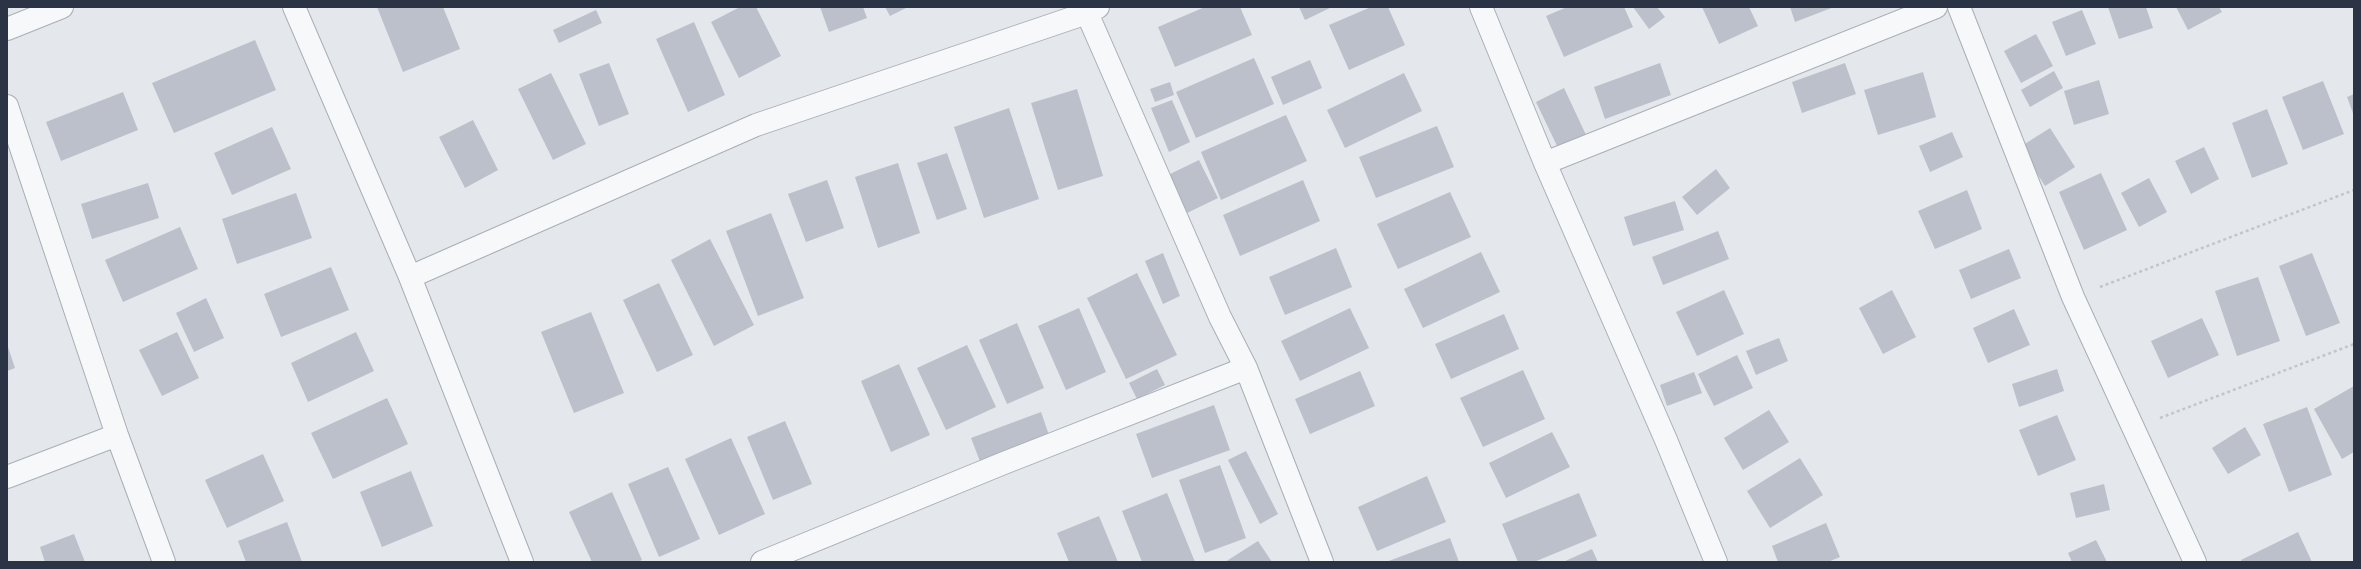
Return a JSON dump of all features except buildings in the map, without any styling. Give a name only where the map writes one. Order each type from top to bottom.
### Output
[{"type":"street","points":[[7,29],[62,7]]},
{"type":"street","points":[[294,7],[410,277],[522,562]]},
{"type":"street","points":[[1481,7],[1546,163],[1666,440],[1716,562]]},
{"type":"street","points":[[1546,163],[1936,7]]},
{"type":"street","points":[[1960,7],[2073,297],[2195,562]]},
{"type":"street","points":[[410,277],[756,125],[1093,10],[1220,317],[1246,368],[1322,562]]},
{"type":"street","points":[[7,106],[117,435],[164,562]]},
{"type":"street","points":[[762,562],[1004,463],[1246,368]]},
{"type":"street","points":[[7,477],[117,435]]},
{"type":"path","points":[[2073,297],[2354,190]]},
{"type":"path","points":[[2133,428],[2354,344]]}]
